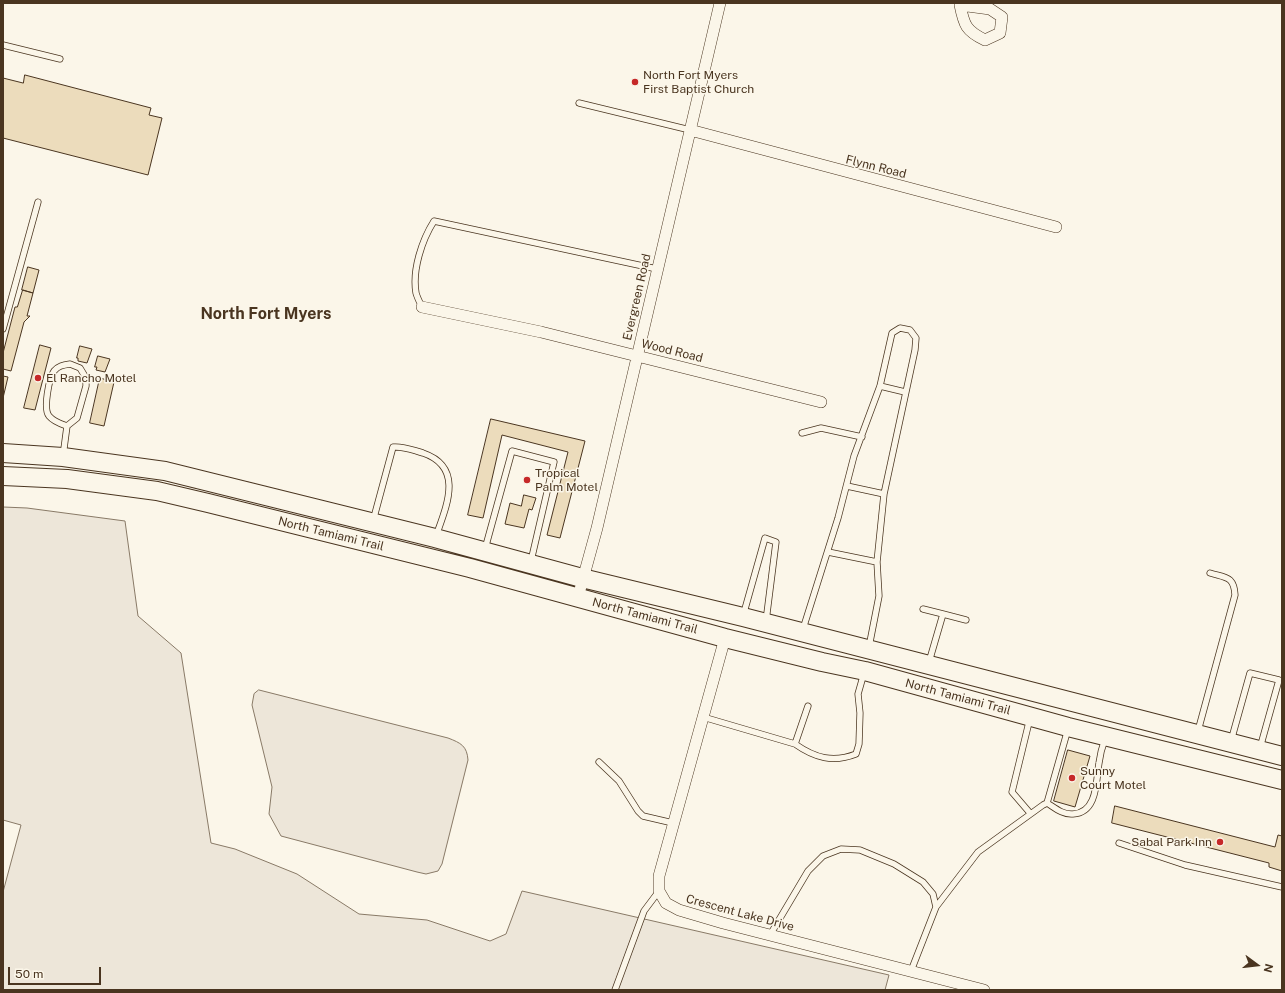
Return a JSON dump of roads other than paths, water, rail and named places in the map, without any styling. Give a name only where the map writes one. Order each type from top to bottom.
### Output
[{"type":"main road","name":"North Tamiami Trail","points":[[3,452],[63,457],[165,471],[435,538],[582,578],[802,632],[1282,756]]},
{"type":"main road","name":"North Tamiami Trail","points":[[3,476],[67,479],[158,491],[462,566],[725,638],[865,671],[1068,727],[1280,778]]},
{"type":"main road","points":[[158,491],[179,489],[204,493],[212,490],[218,484]]},
{"type":"main road","points":[[223,507],[232,500],[242,497],[280,500]]},
{"type":"main road","points":[[921,687],[935,684],[967,688],[977,685],[984,679]]},
{"type":"main road","points":[[988,705],[995,700],[1007,697],[1035,702],[1047,701],[1054,697]]},
{"type":"street","name":"Evergreen Road","points":[[578,597],[597,528],[720,3]]},
{"type":"street","name":"Flynn Road","points":[[690,130],[1056,227]]},
{"type":"street","name":"Wood Road","points":[[422,307],[540,332],[822,402]]},
{"type":"street","points":[[659,891],[660,876],[673,823],[725,638]]},
{"type":"street","name":"Crescent Lake Drive","points":[[659,891],[666,904],[679,910],[984,990]]},
{"type":"lane","points":[[3,45],[60,59]]},
{"type":"lane","points":[[579,103],[690,130]]},
{"type":"lane","points":[[3,329],[38,202]]},
{"type":"lane","points":[[422,307],[416,293],[417,270],[426,234],[434,222],[657,269]]},
{"type":"lane","points":[[802,632],[828,552],[862,437],[880,386],[892,333],[900,328],[910,330],[916,338],[915,350],[884,494],[876,562],[879,596],[868,649]]},
{"type":"lane","points":[[63,457],[68,426],[77,418],[86,386],[86,378],[80,368],[70,364],[61,365],[53,372],[45,405],[48,415],[56,422],[68,426]]},
{"type":"lane","points":[[880,386],[905,392]]},
{"type":"lane","points":[[802,433],[821,428],[862,437]]},
{"type":"lane","points":[[373,523],[393,447],[401,446],[432,456],[441,463],[448,472],[449,482],[446,503],[435,538]]},
{"type":"lane","points":[[484,552],[512,451],[554,462],[530,563]]},
{"type":"lane","points":[[847,486],[884,494]]},
{"type":"lane","points":[[743,617],[765,538],[776,542],[766,623]]},
{"type":"lane","points":[[828,552],[876,562]]},
{"type":"lane","points":[[1197,734],[1235,595],[1234,585],[1229,578],[1210,574]]},
{"type":"lane","points":[[923,609],[966,620]]},
{"type":"lane","points":[[928,665],[943,614]]},
{"type":"lane","points":[[703,717],[795,744],[820,757],[843,759],[856,754],[859,744],[860,713],[858,694],[865,671]]},
{"type":"lane","points":[[1231,742],[1250,673],[1281,680],[1260,750]]},
{"type":"lane","points":[[795,744],[808,706]]},
{"type":"lane","points":[[1030,716],[1012,792],[1030,813]]},
{"type":"lane","points":[[911,971],[936,907],[978,852],[1030,813],[1047,803],[1068,727]]},
{"type":"lane","points":[[1047,803],[1059,810],[1073,814],[1086,808],[1096,790],[1099,760],[1105,736]]},
{"type":"lane","points":[[599,762],[619,781],[638,811],[643,816],[673,823]]},
{"type":"lane","points":[[1119,843],[1186,864],[1282,887]]},
{"type":"lane","points":[[770,935],[808,871],[823,856],[841,849],[860,850],[894,864],[923,882],[933,894],[936,907]]},
{"type":"lane","points":[[615,990],[644,911],[659,891]]},
{"type":"place","name":"North Fort Myers First Baptist Church","points":[[635,82]]},
{"type":"place","name":"El Rancho Motel","points":[[38,378]]},
{"type":"place","name":"Tropical Palm Motel","points":[[527,480]]},
{"type":"place","name":"Sunny Court Motel","points":[[1072,778]]},
{"type":"place","name":"Sabal Park Inn","points":[[1220,842]]},
{"type":"district","name":"North Fort Myers","points":[[266,314]]}]
